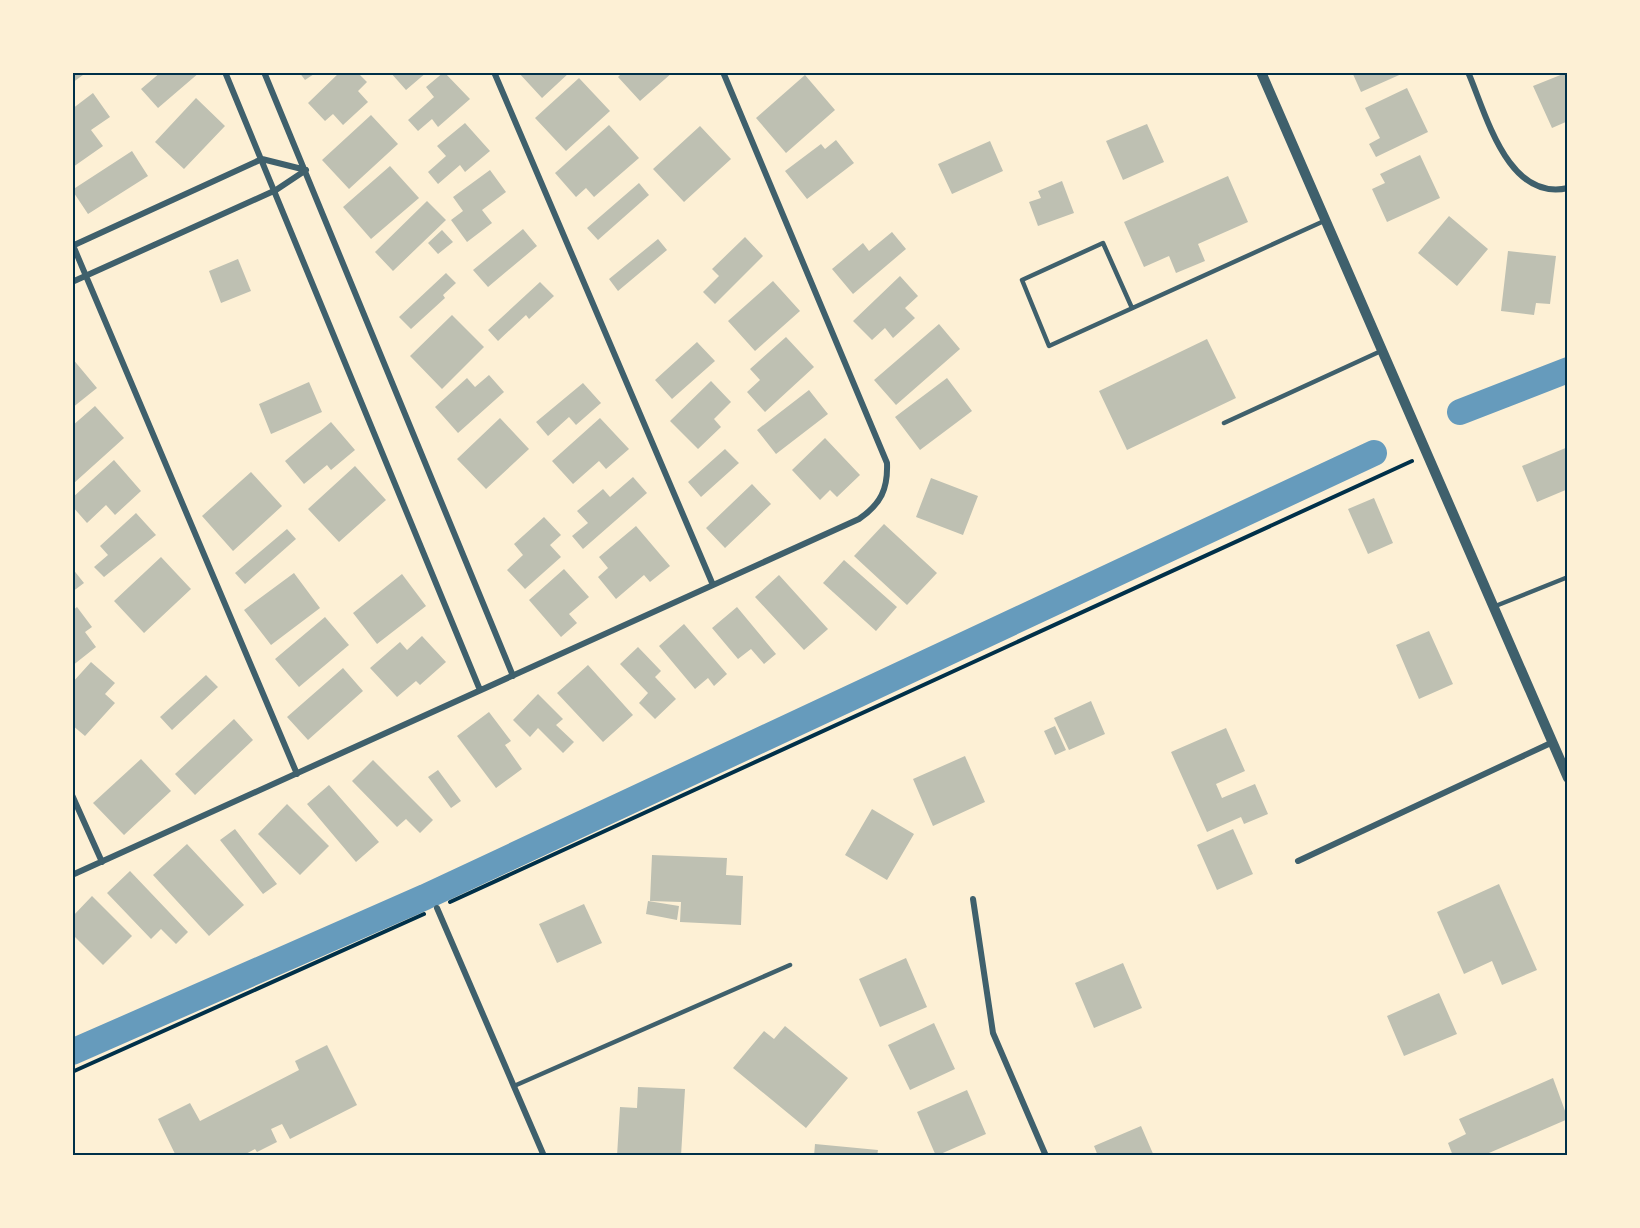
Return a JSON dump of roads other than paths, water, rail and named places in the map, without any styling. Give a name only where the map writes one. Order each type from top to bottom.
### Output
[{"type":"street","points":[[225,72],[276,190],[480,690]]},
{"type":"street","points":[[264,72],[513,675]]},
{"type":"street","points":[[494,72],[713,585]]},
{"type":"street","points":[[72,876],[859,519],[873,509],[883,496],[888,480],[887,464],[723,72]]},
{"type":"street","points":[[1261,72],[1568,778]]},
{"type":"street","points":[[1468,72],[1503,153],[1512,168],[1526,180],[1543,188],[1568,188]]},
{"type":"street","points":[[297,774],[72,245],[262,159],[306,170]]},
{"type":"street","points":[[72,282],[276,190],[306,170]]},
{"type":"street","points":[[1298,861],[1553,742]]},
{"type":"street","points":[[72,795],[102,862]]},
{"type":"street","points":[[973,899],[993,1033],[1046,1156]]},
{"type":"street","points":[[437,908],[544,1156]]},
{"type":"lane","points":[[1132,308],[1103,243],[1022,280],[1049,346],[1324,221]]},
{"type":"lane","points":[[1224,423],[1381,351]]},
{"type":"lane","points":[[1493,607],[1568,576]]},
{"type":"lane","points":[[514,1086],[790,965]]},
{"type":"waterway","points":[[1460,412],[1568,370]]},
{"type":"waterway","points":[[72,1052],[425,897],[1374,453]]}]
